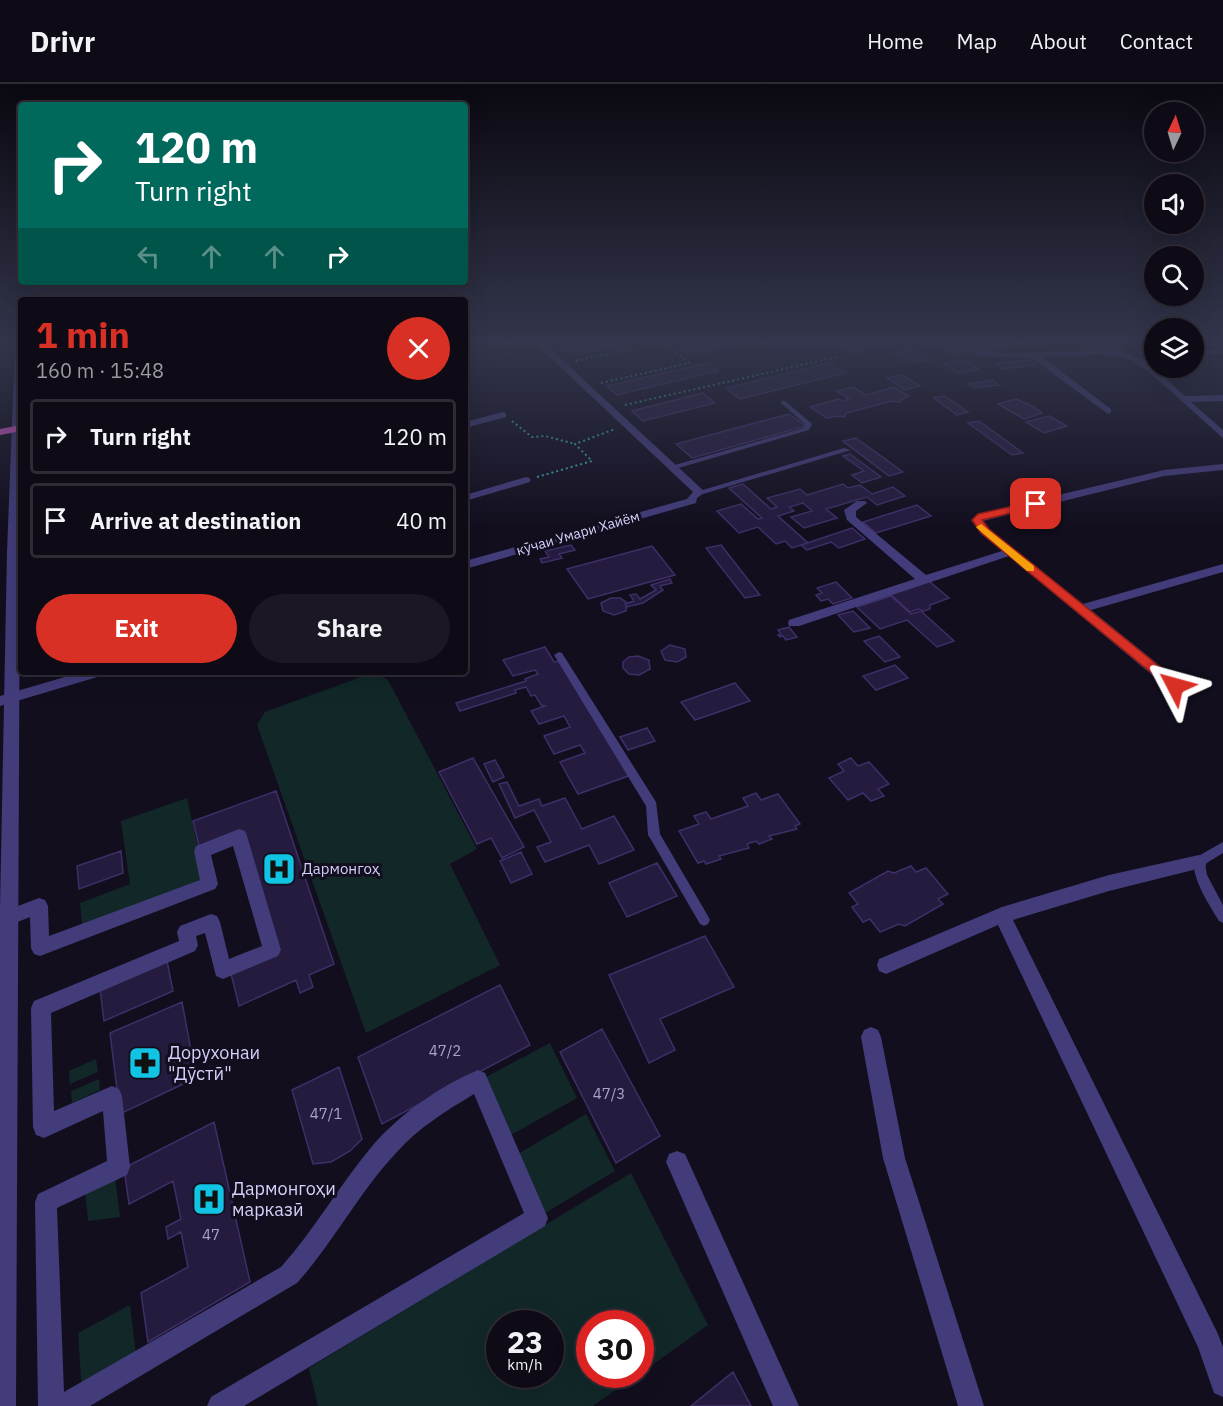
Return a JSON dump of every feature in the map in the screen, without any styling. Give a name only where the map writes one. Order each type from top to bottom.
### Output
[{"type":"street","points":[[3,1406],[6,699],[17,633],[13,428],[15,406]]},
{"type":"street","points":[[607,406],[700,492]]},
{"type":"street","points":[[1101,406],[1108,411]]},
{"type":"street","points":[[1190,406],[1223,435]]},
{"type":"street","points":[[468,424],[503,414]]},
{"type":"street","points":[[1175,686],[1010,552],[985,531],[977,520],[982,516],[1164,473],[1223,467]]},
{"type":"street","points":[[468,497],[526,480]]},
{"type":"street","name":"кӯчаи Умари Хайём","points":[[468,564],[692,501],[692,497],[700,492]]},
{"type":"street","points":[[861,503],[850,510],[851,518],[924,580]]},
{"type":"street","points":[[794,623],[1010,552]]},
{"type":"street","points":[[1081,609],[1223,568]]},
{"type":"street","points":[[6,699],[89,675]]},
{"type":"street","points":[[4,918],[39,906],[40,948],[209,884],[202,851],[239,836],[272,950],[223,970],[211,922],[186,932],[189,945],[41,1008],[44,1127],[112,1096],[119,1167],[46,1202],[51,1406]]},
{"type":"street","points":[[886,965],[1002,915],[1109,882],[1199,862]]},
{"type":"street","points":[[1002,915],[1205,1333],[1223,1384]]},
{"type":"street","points":[[871,1037],[894,1158],[971,1406]]},
{"type":"street","points":[[65,1406],[289,1275],[311,1250],[381,1154],[403,1130],[425,1112],[478,1080],[537,1218],[220,1406]]},
{"type":"street","points":[[677,1162],[786,1406]]},
{"type":"lane","points":[[672,466],[807,429],[809,424],[787,406]]},
{"type":"lane","points":[[700,492],[847,450]]},
{"type":"lane","points":[[560,655],[651,805],[654,835],[704,920]]},
{"type":"lane","points":[[1223,847],[1199,862],[1201,876],[1223,917]]},
{"type":"path","points":[[610,409],[624,406]]},
{"type":"path","points":[[503,414],[532,437],[545,436],[574,444],[592,460],[526,480]]},
{"type":"path","points":[[574,444],[627,425]]},
{"type":"green space","points":[[366,675],[383,677],[388,680],[477,849],[450,864],[500,965],[366,1033],[257,725],[265,712]]},
{"type":"green space","points":[[187,798],[206,884],[83,932],[80,903],[130,884],[121,821]]},
{"type":"green space","points":[[550,1043],[577,1098],[509,1136],[484,1078]]},
{"type":"green space","points":[[96,1059],[98,1072],[70,1084],[69,1071]]},
{"type":"green space","points":[[99,1079],[100,1090],[72,1103],[71,1091]]},
{"type":"green space","points":[[586,1114],[615,1171],[542,1215],[516,1155]]},
{"type":"green space","points":[[631,1173],[708,1325],[654,1364],[654,1310],[576,1310],[576,1388],[618,1388],[593,1406],[318,1406],[309,1368]]},
{"type":"green space","points":[[115,1176],[120,1217],[88,1221],[85,1190]]},
{"type":"green space","points":[[130,1305],[137,1363],[82,1393],[78,1333]]},
{"type":"building","points":[[653,406],[704,406],[643,421],[632,411]]},
{"type":"building","points":[[874,406],[846,413],[845,417],[827,418],[810,407]]},
{"type":"building","points":[[944,406],[959,406],[968,412],[957,415]]},
{"type":"building","points":[[1001,406],[1031,406],[1042,413],[1024,419]]},
{"type":"building","points":[[789,414],[806,426],[692,458],[676,444]]},
{"type":"building","points":[[1049,416],[1067,426],[1044,433],[1026,422]]},
{"type":"building","points":[[979,421],[1023,453],[1012,455],[968,423]]},
{"type":"building","points":[[856,438],[903,472],[889,476],[843,441]]},
{"type":"building","points":[[850,454],[881,477],[862,483],[852,475],[864,471],[843,456]]},
{"type":"building","points":[[743,484],[771,509],[777,507],[767,498],[800,489],[807,495],[843,484],[848,488],[860,485],[872,494],[893,487],[905,496],[877,505],[867,497],[826,509],[837,518],[804,528],[791,517],[812,511],[803,503],[789,507],[794,511],[778,516],[808,543],[792,548],[785,541],[776,544],[758,527],[739,533],[717,511],[741,504],[758,519],[762,518],[729,488]]},
{"type":"building","points":[[917,505],[931,516],[876,533],[863,522]]},
{"type":"building","points":[[852,528],[865,539],[839,548],[831,542],[807,550],[801,545]]},
{"type":"building","points":[[571,545],[575,550],[559,554],[562,558],[542,563],[540,559],[549,557],[545,551]]},
{"type":"building","points":[[721,545],[760,595],[745,598],[706,548]]},
{"type":"building","points":[[652,546],[675,575],[588,599],[567,569]]},
{"type":"building","points":[[670,579],[672,583],[660,586],[663,590],[643,603],[627,607],[625,604],[634,601],[630,595],[636,594],[640,599],[656,590],[651,585]]},
{"type":"building","points":[[929,581],[949,598],[930,605],[930,609],[924,611],[918,609],[910,612],[890,594]]},
{"type":"building","points":[[836,582],[852,598],[833,604],[828,599],[821,601],[816,595],[822,593],[817,588]]},
{"type":"building","points":[[891,596],[911,614],[921,611],[954,641],[937,647],[907,620],[880,629],[857,607]]},
{"type":"building","points":[[611,598],[620,598],[626,602],[626,611],[614,615],[603,611],[601,603]]},
{"type":"building","points":[[853,611],[870,628],[854,632],[838,615]]},
{"type":"building","points":[[789,627],[797,637],[786,640],[783,636],[778,635],[781,634],[778,630]]},
{"type":"building","points":[[879,636],[900,657],[885,662],[864,641]]},
{"type":"building","points":[[670,645],[685,649],[686,657],[677,662],[665,660],[661,651]]},
{"type":"building","points":[[545,647],[554,662],[559,661],[631,775],[578,794],[560,762],[585,753],[580,745],[554,754],[544,736],[570,727],[564,716],[539,724],[531,711],[545,706],[541,705],[535,695],[531,696],[526,687],[515,690],[516,693],[460,711],[456,703],[526,681],[525,679],[538,674],[535,670],[513,676],[503,660]]},
{"type":"building","points":[[638,656],[649,660],[650,669],[639,675],[629,674],[623,668],[623,662],[629,657]]},
{"type":"building","points":[[895,665],[908,678],[876,690],[863,676]]},
{"type":"building","points":[[735,683],[750,701],[695,720],[681,702]]},
{"type":"building","points":[[647,728],[655,741],[628,750],[620,737]]},
{"type":"building","points":[[473,758],[524,847],[502,858],[491,838],[477,844],[439,772]]},
{"type":"building","points":[[851,758],[858,766],[869,762],[889,784],[878,789],[884,796],[871,801],[863,793],[848,800],[829,778],[844,771],[838,764]]},
{"type":"building","points":[[495,760],[504,777],[493,782],[484,764]]},
{"type":"building","points":[[507,782],[519,806],[539,799],[542,806],[565,798],[582,829],[614,816],[634,850],[599,864],[589,845],[545,862],[537,847],[551,842],[534,810],[515,818],[499,784]]},
{"type":"building","points":[[276,791],[334,964],[309,975],[313,987],[300,993],[296,980],[239,1006],[230,970],[275,951],[241,833],[200,850],[193,821]]},
{"type":"building","points":[[756,793],[761,800],[778,794],[800,824],[795,826],[797,829],[769,836],[772,839],[759,844],[756,841],[747,844],[749,848],[719,856],[721,859],[706,864],[704,861],[698,863],[679,831],[699,824],[694,816],[706,812],[711,819],[748,806],[743,798]]},
{"type":"building","points":[[121,851],[123,873],[79,889],[77,866]]},
{"type":"building","points":[[521,852],[532,874],[511,883],[500,861]]},
{"type":"building","points":[[657,863],[677,896],[627,917],[609,883]]},
{"type":"building","points":[[911,866],[916,872],[926,868],[948,894],[938,899],[943,904],[905,926],[899,924],[880,932],[870,919],[863,922],[852,907],[858,904],[849,893],[888,871],[894,873]]},
{"type":"building","points":[[705,936],[734,987],[660,1019],[675,1050],[649,1063],[609,975]]},
{"type":"building","points":[[167,961],[173,991],[104,1021],[100,989]]},
{"type":"building","points":[[500,985],[530,1045],[382,1124],[358,1057]]},
{"type":"building","points":[[182,1002],[196,1078],[120,1114],[110,1033]]},
{"type":"building","points":[[602,1029],[660,1136],[616,1163],[560,1052]]},
{"type":"building","points":[[339,1067],[362,1139],[350,1151],[331,1162],[313,1164],[292,1090]]},
{"type":"building","points":[[214,1122],[250,1282],[148,1342],[141,1293],[188,1267],[181,1232],[168,1239],[166,1227],[181,1219],[173,1181],[129,1204],[124,1168]]},
{"type":"building","points":[[733,1372],[751,1406],[691,1406]]},
{"type":"slow traffic","points":[[981,527],[1031,568]]},
{"type":"place","name":"Дармонгоҳ","points":[[279,869]]},
{"type":"place","name":"Дорухонаи \"Дӯстӣ\"","points":[[145,1063]]},
{"type":"place","name":"Дармонгоҳи марказӣ","points":[[209,1199]]},
{"type":"route","points":[[1036,504],[982,516],[977,520],[985,531],[1175,686]]}]
